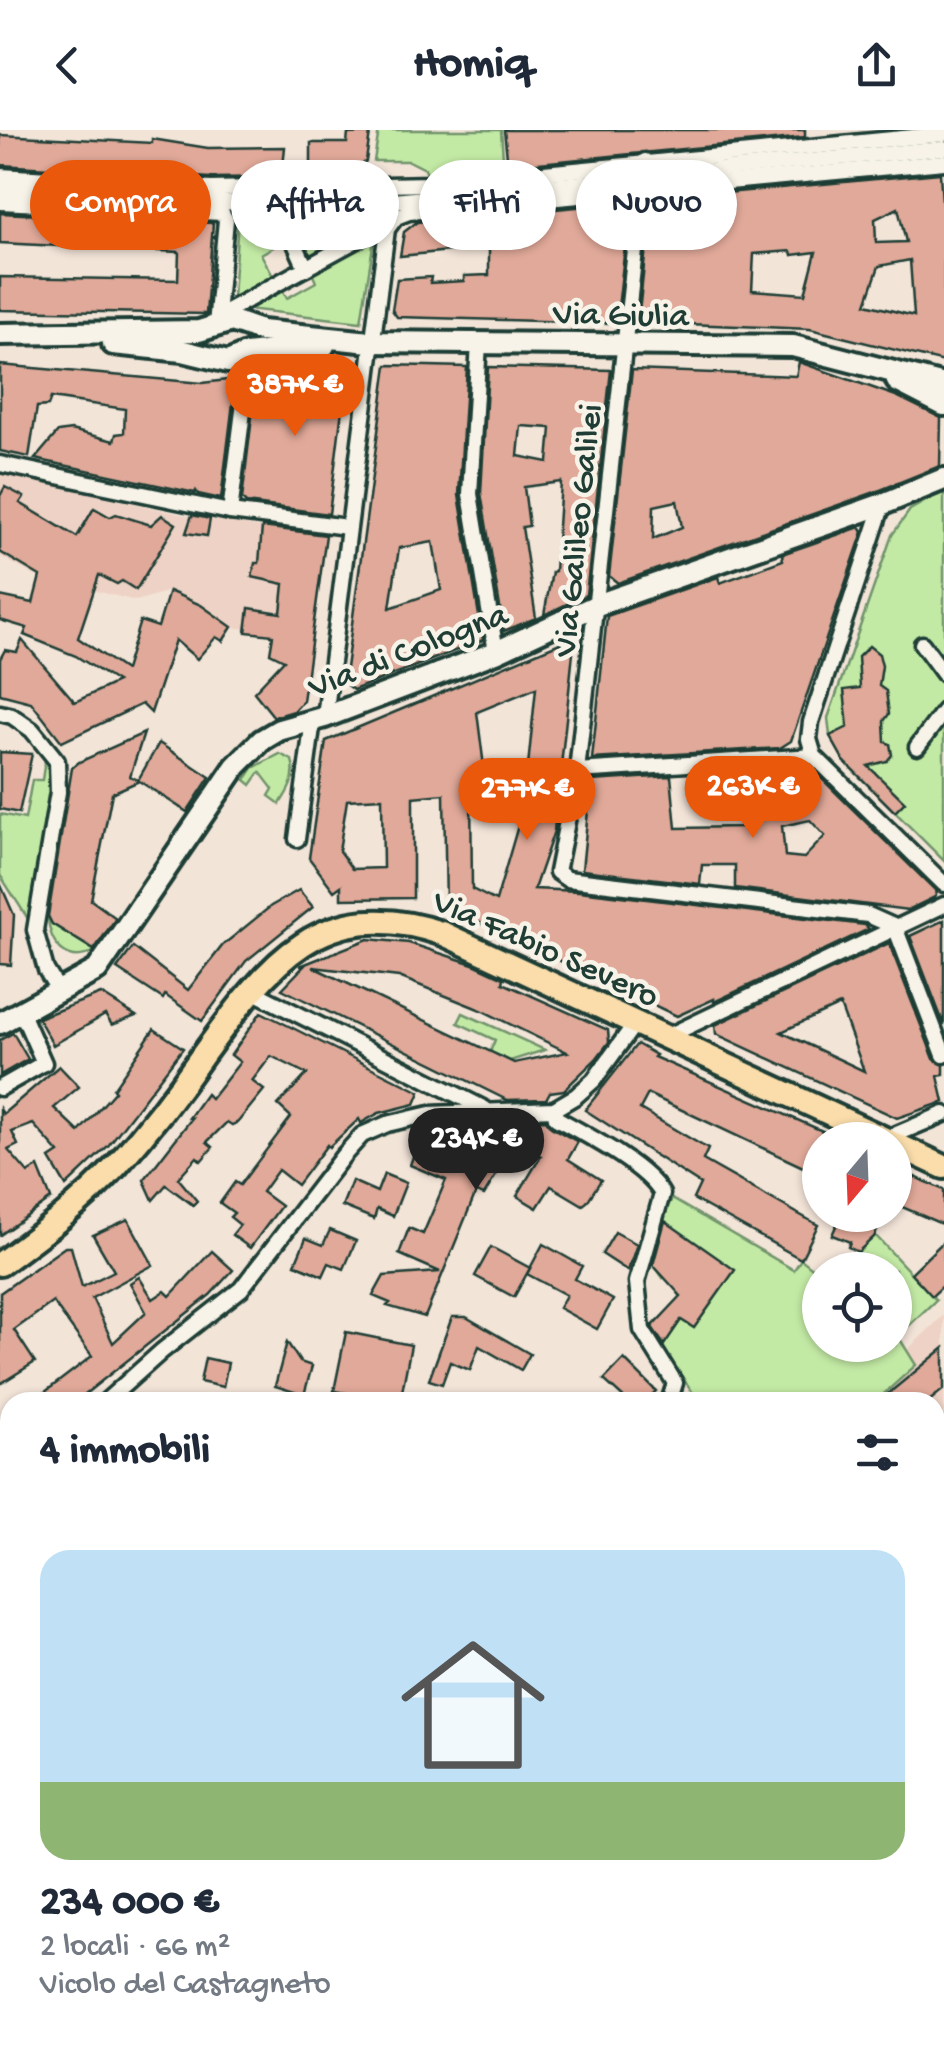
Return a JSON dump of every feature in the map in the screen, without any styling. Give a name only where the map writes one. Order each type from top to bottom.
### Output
[{"type":"main road","name":"Via Fabio Severo","points":[[0,1264],[89,1194],[116,1166],[250,990],[287,952],[312,938],[370,922],[403,922],[444,934],[848,1122]]},
{"type":"main road","points":[[912,1152],[944,1167]]},
{"type":"street","points":[[737,163],[944,134]]},
{"type":"street","points":[[737,167],[944,148]]},
{"type":"street","points":[[737,172],[944,162]]},
{"type":"street","points":[[0,176],[282,189],[576,179]]},
{"type":"street","points":[[399,200],[576,183]]},
{"type":"street","points":[[297,840],[347,528],[387,228],[408,212],[576,186]]},
{"type":"street","points":[[0,189],[231,211]]},
{"type":"street","points":[[0,202],[224,215],[226,322]]},
{"type":"street","points":[[296,250],[306,268]]},
{"type":"street","points":[[216,357],[209,346],[226,322],[306,268],[343,250]]},
{"type":"street","name":"Via Galileo Galilei","points":[[636,250],[577,771],[557,866],[559,875],[868,915],[895,927]]},
{"type":"street","points":[[226,322],[250,336],[230,512]]},
{"type":"street","name":"Via Giulia","points":[[0,334],[175,332],[226,322],[261,331],[370,342],[793,346],[944,384]]},
{"type":"street","name":"Via Giulia","points":[[0,334],[183,351],[228,362],[246,354],[370,342]]},
{"type":"street","points":[[479,343],[470,494],[496,652]]},
{"type":"street","name":"Via Giulia","points":[[868,367],[944,405]]},
{"type":"street","points":[[0,464],[230,512],[347,528]]},
{"type":"street","name":"Via di Cologna","points":[[0,1023],[91,976],[102,965],[236,766],[250,750],[279,730],[496,652],[597,605],[944,479]]},
{"type":"street","points":[[883,504],[808,739],[814,756],[944,884]]},
{"type":"street","points":[[922,644],[944,674]]},
{"type":"street","points":[[916,747],[944,710]]},
{"type":"street","points":[[0,713],[32,730],[57,761],[58,792],[34,930],[46,970],[59,991]]},
{"type":"street","points":[[577,771],[814,756]]},
{"type":"street","points":[[666,1036],[944,905]]},
{"type":"street","points":[[895,927],[944,1055]]},
{"type":"street","points":[[250,990],[486,1110]]},
{"type":"street","points":[[0,1088],[44,1063],[21,1011]]},
{"type":"street","points":[[117,1392],[241,1289],[362,1136],[414,1116],[554,1108],[594,1080],[636,1022]]},
{"type":"street","points":[[554,1108],[556,1118],[655,1182],[662,1194],[637,1282],[642,1330],[676,1382],[672,1392]]},
{"type":"street","points":[[912,1128],[944,1114]]},
{"type":"shaded area","points":[[0,473],[180,514],[325,539],[312,639],[232,627],[201,605],[169,591],[136,601],[33,575],[0,556]]},
{"type":"shaded area","points":[[944,1315],[944,1392],[863,1392],[894,1362],[912,1362],[912,1345]]},
{"type":"green space","points":[[379,130],[501,130],[503,160],[419,160],[419,166],[409,161],[374,160]]},
{"type":"green space","points":[[236,250],[268,250],[261,254],[274,278],[233,299]]},
{"type":"green space","points":[[300,250],[322,250],[307,258]]},
{"type":"green space","points":[[354,250],[372,250],[361,322],[247,309],[282,290],[287,298],[316,282],[312,273]]},
{"type":"green space","points":[[944,491],[944,861],[844,761],[830,736],[828,718],[892,535],[910,510]]},
{"type":"green space","points":[[46,753],[53,778],[30,922],[0,875],[0,814],[25,819],[32,780],[42,780]]},
{"type":"green space","points":[[280,754],[292,760],[294,772],[280,804],[269,796],[273,789],[260,772],[251,785],[245,780],[253,768]]},
{"type":"green space","points":[[48,915],[52,924],[95,951],[76,956],[61,950],[52,935]]},
{"type":"green space","points":[[463,1013],[545,1050],[510,1061],[490,1052],[495,1040],[458,1023]]},
{"type":"green space","points":[[672,1199],[794,1270],[802,1260],[802,1362],[912,1362],[912,1359],[916,1365],[886,1392],[692,1392],[650,1329],[681,1297],[678,1293],[685,1280],[670,1269],[663,1278],[647,1255]]},
{"type":"green space","points":[[875,1235],[891,1252],[858,1252]]},
{"type":"green space","points":[[912,1274],[936,1300],[912,1323]]},
{"type":"building","points":[[504,130],[805,130],[805,137],[556,161],[507,160]]},
{"type":"building","points":[[370,133],[366,160],[311,160],[311,143],[347,143],[348,134]]},
{"type":"building","points":[[0,135],[152,143],[152,139],[208,148],[285,147],[284,160],[231,160],[231,178],[211,178],[211,160],[30,160],[30,167],[0,165]]},
{"type":"building","points":[[940,173],[944,362],[810,329],[638,322],[646,250],[737,250],[737,192]],"holes":[[[898,208],[906,242],[876,243],[875,219]],[[791,251],[792,255],[816,252],[805,294],[752,290],[754,254]],[[910,260],[914,316],[866,304],[879,266]]]},
{"type":"building","points":[[576,207],[576,250],[625,250],[617,317],[608,323],[397,317],[392,310],[397,279],[431,277],[430,283],[464,281],[464,276],[489,275],[489,250],[556,250],[556,209]]},
{"type":"building","points":[[0,213],[30,214],[30,245],[0,243]]},
{"type":"building","points":[[417,222],[419,250],[459,250],[400,256],[404,232]]},
{"type":"building","points":[[139,250],[211,250],[206,314],[0,310],[0,277],[178,280],[179,252]]},
{"type":"building","points":[[799,362],[896,396],[941,418],[940,466],[618,583],[609,576],[632,370],[796,376]],"holes":[[[677,501],[682,527],[653,539],[654,506]]]},
{"type":"building","points":[[341,363],[347,369],[329,514],[246,503],[242,499],[257,376]]},
{"type":"building","points":[[0,365],[202,383],[236,379],[221,499],[35,459],[58,432],[71,430],[114,441],[116,434],[124,433],[125,409],[51,398],[48,406],[37,407],[29,457],[0,451]]},
{"type":"building","points":[[387,365],[467,367],[459,495],[483,640],[353,690],[344,683]],"holes":[[[433,542],[441,590],[390,608],[399,548]]]},
{"type":"building","points":[[488,367],[611,370],[586,595],[544,615],[555,571],[561,482],[524,487],[529,526],[522,527],[536,618],[504,631],[481,493]],"holes":[[[521,426],[551,428],[548,462],[518,456]]]},
{"type":"building","points":[[5,487],[24,497],[20,503],[77,537],[94,508],[110,517],[116,514],[151,525],[162,515],[176,524],[136,590],[122,581],[117,584],[99,575],[78,638],[125,670],[140,621],[158,627],[169,591],[201,605],[232,627],[223,641],[216,637],[197,659],[175,640],[151,713],[142,704],[62,742],[31,702],[0,694],[0,659],[5,650],[17,652],[22,640],[75,702],[117,682],[76,656],[24,635],[27,628],[0,620],[0,596],[33,603],[40,576],[0,552],[0,496]]},
{"type":"building","points":[[192,515],[210,519],[207,536],[186,533]]},
{"type":"building","points":[[262,527],[326,535],[303,701],[294,711],[274,717],[254,692],[284,660],[270,653],[273,635],[246,632],[249,608],[281,613],[284,584],[252,577],[255,563],[259,563]]},
{"type":"building","points":[[860,527],[863,532],[791,741],[780,748],[592,759],[607,616],[718,577],[720,583],[783,560],[782,554]]},
{"type":"building","points":[[560,643],[573,653],[567,710],[554,831],[534,889],[865,925],[869,929],[677,1016],[446,907],[444,794],[413,797],[413,898],[341,899],[341,886],[334,891],[309,858],[326,741]],"holes":[[[536,688],[524,805],[496,901],[472,889],[471,788],[486,782],[477,712]],[[382,798],[383,868],[352,869],[339,851],[347,800]]]},
{"type":"building","points":[[869,646],[879,654],[882,666],[879,686],[886,691],[889,714],[884,721],[885,742],[890,744],[892,755],[887,761],[868,766],[905,802],[895,812],[844,761],[830,736],[848,727],[844,690],[860,688],[858,657]]},
{"type":"building","points":[[144,733],[130,776],[138,780],[159,743],[210,777],[187,812],[139,781],[112,793],[91,900],[116,918],[94,950],[52,924],[48,916],[72,768]]},
{"type":"building","points":[[0,752],[32,754],[19,813],[0,809]]},
{"type":"building","points":[[814,771],[937,892],[935,897],[908,910],[735,888],[735,865],[702,865],[700,884],[582,870],[591,781],[671,776],[676,828],[741,827],[739,772]],"holes":[[[810,820],[825,836],[804,858],[785,856],[782,826]]]},
{"type":"building","points":[[0,883],[14,915],[11,965],[0,964]]},
{"type":"building","points":[[299,890],[313,907],[246,961],[202,1021],[117,969],[133,947],[188,990],[223,945],[271,906]]},
{"type":"building","points":[[944,920],[944,1025],[910,936]]},
{"type":"building","points":[[368,939],[409,943],[504,978],[503,983],[608,1030],[609,1042],[564,1090],[550,1092],[546,1099],[507,1100],[282,989],[304,966],[300,966]],"holes":[[[313,967],[399,977],[481,1010],[567,1052],[514,1063]]]},
{"type":"building","points":[[889,943],[934,1059],[944,1065],[944,1075],[938,1076],[944,1102],[897,1118],[716,1034],[715,1025]],"holes":[[[840,1005],[864,1071],[781,1032]]]},
{"type":"building","points":[[101,994],[136,1016],[112,1025],[105,1015],[53,1045],[38,1018]]},
{"type":"building","points":[[261,1012],[420,1092],[415,1104],[379,1113],[361,1123],[359,1119],[327,1145],[297,1185],[278,1170],[262,1192],[281,1206],[250,1248],[232,1235],[240,1225],[230,1217],[234,1213],[220,1203],[235,1182],[240,1185],[291,1117],[278,1105],[307,1074],[271,1056],[252,1081],[264,1090],[238,1122],[227,1122],[207,1142],[213,1147],[201,1161],[197,1157],[178,1178],[197,1201],[193,1205],[166,1185],[153,1200],[144,1180],[206,1094],[211,1099],[240,1062],[231,1055]]},
{"type":"building","points":[[154,1029],[183,1048],[108,1146],[66,1186],[50,1159],[59,1153],[33,1124],[12,1132],[18,1145],[8,1150],[28,1173],[38,1167],[51,1199],[0,1235],[0,1109],[3,1114],[59,1066],[79,1087],[54,1108],[79,1132],[115,1091]]},
{"type":"building","points":[[13,1033],[28,1059],[0,1075],[0,1040]]},
{"type":"building","points":[[637,1044],[654,1057],[802,1122],[802,1167],[648,1094],[640,1109],[708,1149],[703,1160],[802,1216],[802,1232],[814,1232],[801,1259],[693,1199],[700,1184],[585,1110]]},
{"type":"building","points":[[546,1120],[578,1142],[568,1159],[601,1180],[587,1202],[583,1205],[551,1186],[537,1208],[517,1196],[541,1156],[514,1141],[498,1151],[491,1169],[498,1172],[484,1195],[476,1192],[425,1317],[387,1306],[390,1303],[373,1296],[384,1276],[440,1272],[399,1254],[409,1228],[423,1234],[446,1180],[410,1165],[417,1145],[415,1136],[445,1130],[445,1124]]},
{"type":"building","points":[[384,1174],[406,1183],[393,1216],[377,1209],[374,1219],[342,1206],[352,1181],[377,1192]]},
{"type":"building","points":[[912,1176],[944,1190],[944,1225],[912,1211]]},
{"type":"building","points":[[128,1219],[153,1265],[92,1298],[113,1343],[146,1312],[130,1283],[139,1277],[153,1299],[165,1291],[170,1296],[212,1251],[233,1270],[210,1295],[88,1392],[45,1392],[92,1356],[53,1302],[14,1330],[35,1362],[0,1384],[0,1293],[65,1247],[71,1247],[82,1287],[114,1271],[93,1235]]},
{"type":"building","points":[[665,1221],[735,1270],[694,1328],[681,1320],[664,1345],[652,1327],[681,1296],[653,1265]]},
{"type":"building","points":[[330,1230],[356,1241],[344,1269],[329,1263],[323,1276],[295,1264],[306,1238],[323,1245]]},
{"type":"building","points":[[615,1232],[637,1244],[628,1271],[602,1254]]},
{"type":"building","points":[[876,1232],[858,1252],[848,1247],[850,1242],[832,1235]]},
{"type":"building","points":[[944,1241],[944,1285],[932,1296],[912,1272]]},
{"type":"building","points":[[543,1244],[582,1266],[575,1279],[613,1300],[597,1329],[559,1308],[566,1295],[527,1274]]},
{"type":"building","points":[[491,1247],[530,1268],[514,1297],[475,1276]]},
{"type":"building","points":[[452,1317],[466,1317],[530,1354],[521,1370],[479,1346],[470,1370],[450,1362],[442,1384],[429,1380]]},
{"type":"building","points":[[346,1332],[411,1345],[402,1392],[334,1391]]},
{"type":"building","points":[[287,1342],[300,1362],[312,1366],[305,1392],[275,1386]]},
{"type":"building","points":[[944,1348],[944,1389],[890,1392]]},
{"type":"building","points":[[205,1358],[228,1363],[223,1387],[200,1382]]},
{"type":"building","points":[[624,1359],[656,1391],[617,1392],[604,1380]]}]
